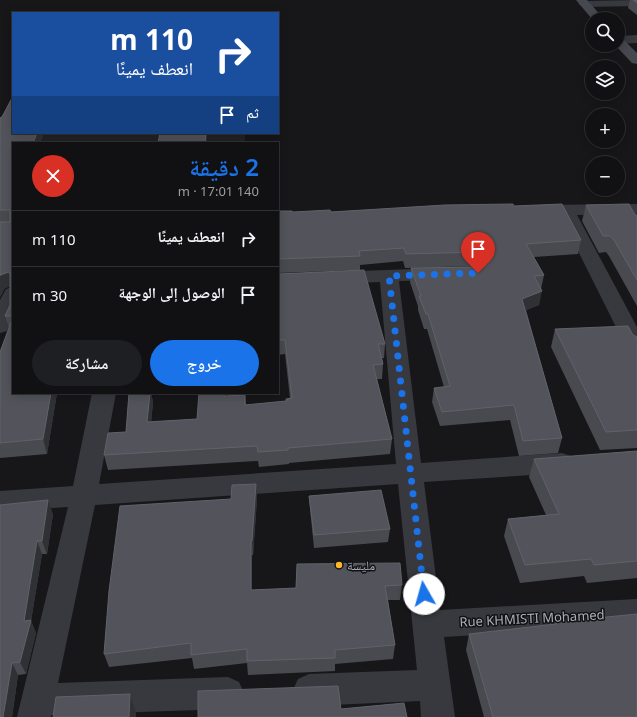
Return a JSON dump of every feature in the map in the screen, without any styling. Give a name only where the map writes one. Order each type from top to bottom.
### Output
[{"type":"main road","points":[[583,2],[592,12]]},
{"type":"main road","points":[[625,47],[637,60]]},
{"type":"street","points":[[583,2],[637,3]]},
{"type":"street","points":[[625,40],[637,39]]},
{"type":"street","points":[[518,211],[637,209]]},
{"type":"street","points":[[566,210],[637,347]]},
{"type":"street","points":[[279,280],[456,273]]},
{"type":"street","points":[[389,276],[438,717]]},
{"type":"street","points":[[0,326],[12,296]]},
{"type":"street","points":[[104,394],[84,495],[36,709],[271,691],[434,685]]},
{"type":"street","points":[[0,501],[410,475],[582,462]]},
{"type":"street","name":"Rue KHMISTI Mohamed","points":[[427,624],[637,612]]},
{"type":"shaded area","points":[[12,134],[245,134],[245,142],[12,143],[0,141]]},
{"type":"building","points":[[12,98],[12,134],[37,134],[33,142],[12,142],[12,316],[5,316],[10,305],[9,272],[0,275],[0,222],[10,222],[10,210],[0,210],[0,119]]},
{"type":"building","points":[[160,134],[206,134],[205,142],[158,142]]},
{"type":"building","points":[[513,204],[514,206],[562,204],[581,240],[526,244],[544,275],[534,276],[542,291],[522,299],[562,438],[523,441],[514,405],[442,412],[434,388],[450,386],[428,314],[426,314],[419,296],[421,296],[411,268],[480,267],[488,265],[491,258],[488,254],[480,252],[406,254],[404,248],[359,251],[360,256],[279,259],[279,211],[293,212],[330,210],[331,212],[445,205]]},
{"type":"building","points":[[629,204],[635,215],[637,215],[637,280],[614,240],[610,236],[603,236],[586,205]]},
{"type":"building","points":[[364,270],[385,344],[378,344],[383,364],[373,365],[392,439],[258,452],[257,446],[104,455],[108,433],[126,432],[129,394],[150,394],[147,422],[197,419],[199,394],[224,394],[224,396],[245,395],[245,405],[286,401],[286,399],[292,398],[285,340],[279,340],[279,274]]},
{"type":"building","points":[[12,320],[12,394],[51,394],[43,439],[0,443],[0,352]]},
{"type":"building","points":[[628,326],[633,335],[637,337],[637,430],[606,432],[555,329]]},
{"type":"building","points":[[637,451],[637,561],[594,565],[591,559],[525,565],[508,519],[559,514],[534,459]]},
{"type":"building","points":[[256,484],[251,541],[251,590],[296,588],[297,564],[400,563],[402,585],[385,586],[395,645],[335,650],[335,658],[247,661],[247,649],[191,655],[191,643],[104,654],[109,591],[120,506],[231,499],[232,485]]},
{"type":"building","points":[[381,490],[390,529],[314,535],[309,496]]},
{"type":"building","points":[[48,500],[42,541],[37,541],[24,621],[31,620],[20,662],[12,663],[3,717],[0,717],[0,505]]},
{"type":"building","points":[[637,614],[637,717],[493,717],[469,634],[556,624],[556,622]]},
{"type":"building","points":[[338,686],[341,709],[404,703],[407,717],[198,717],[198,691]]},
{"type":"building","points":[[130,694],[129,717],[53,717],[56,697]]},
{"type":"place","name":"مليسة","points":[[339,565]]},
{"type":"route","points":[[424,594],[389,276],[478,273]]}]
